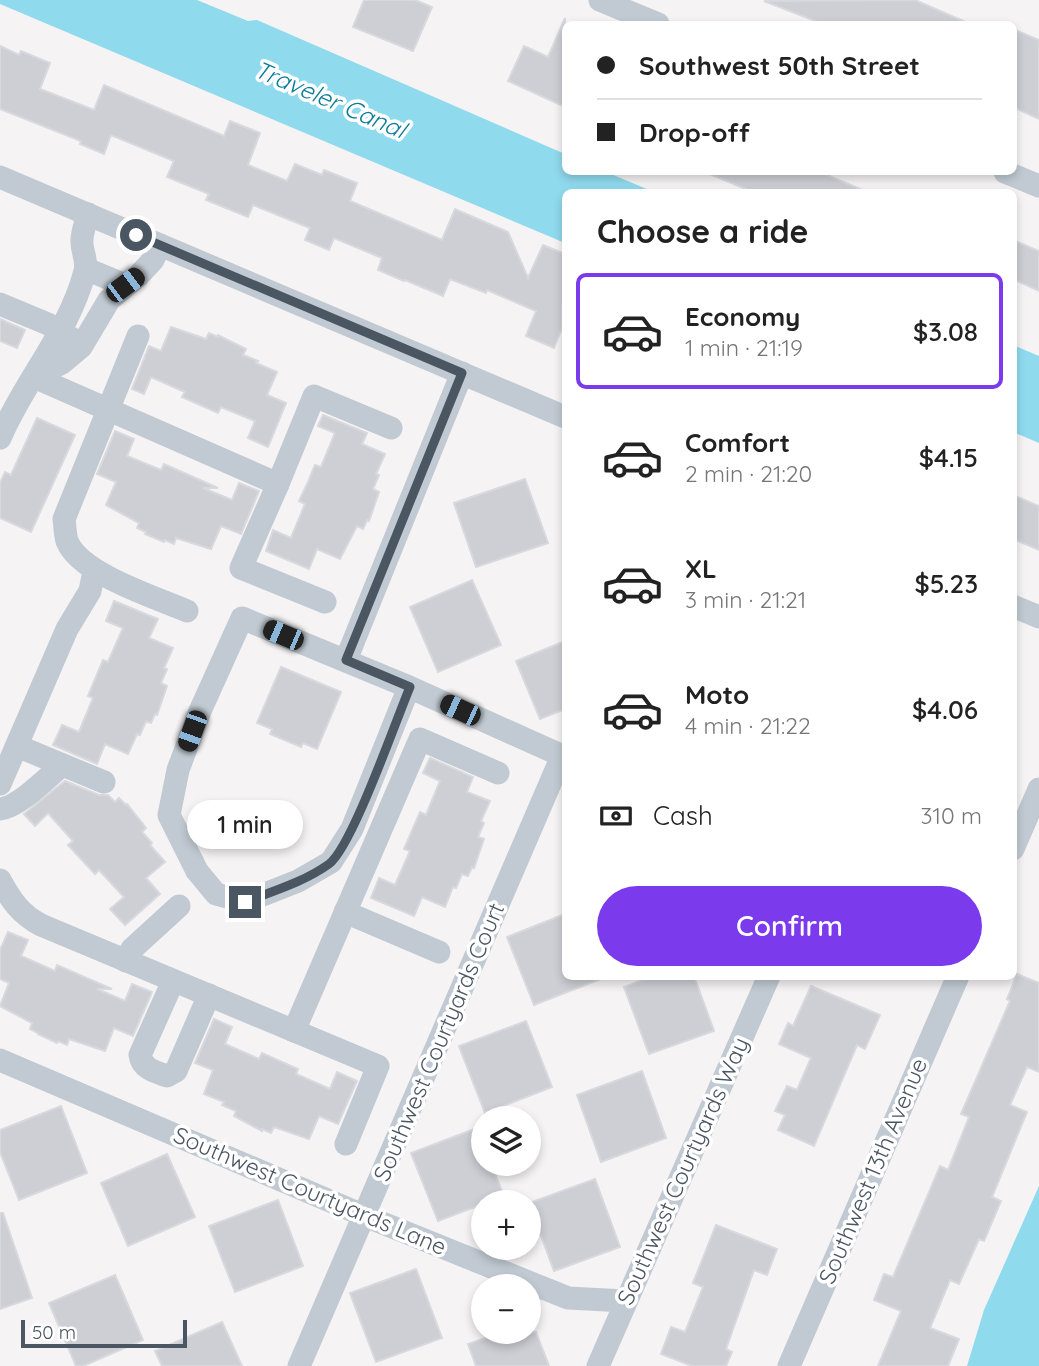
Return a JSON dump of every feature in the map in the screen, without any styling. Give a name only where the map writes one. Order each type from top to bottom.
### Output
[{"type":"street","points":[[600,0],[651,21]]},
{"type":"street","points":[[1012,175],[1039,186]]},
{"type":"street","points":[[0,177],[562,416]]},
{"type":"street","points":[[0,438],[13,409],[61,330],[86,269],[87,258],[81,242],[88,214]]},
{"type":"street","points":[[34,377],[62,363],[82,347],[109,300],[153,260],[160,245]]},
{"type":"street","points":[[86,269],[125,285]]},
{"type":"street","points":[[0,304],[61,330],[82,347]]},
{"type":"street","points":[[138,336],[64,519],[67,541],[76,555],[93,571],[187,611]]},
{"type":"street","points":[[346,660],[462,373]]},
{"type":"street","points":[[34,377],[278,484]]},
{"type":"street","points":[[325,602],[241,568],[314,396],[391,428]]},
{"type":"street","points":[[0,784],[67,629],[90,591],[93,571]]},
{"type":"street","points":[[1017,608],[1039,617]]},
{"type":"street","points":[[410,687],[352,829],[331,862],[298,881],[245,902],[216,894],[197,872],[169,815],[178,770],[200,711],[242,618],[410,687],[562,755]]},
{"type":"street","points":[[294,1031],[420,739],[498,774]]},
{"type":"street","points":[[17,747],[104,782]]},
{"type":"street","name":"Southwest Courtyards Court","points":[[299,1366],[562,761]]},
{"type":"street","points":[[0,809],[7,809],[17,802],[62,765]]},
{"type":"street","points":[[1017,840],[1039,789]]},
{"type":"street","points":[[0,880],[7,911],[27,917],[378,1066],[346,1144]]},
{"type":"street","points":[[126,961],[132,949],[179,905]]},
{"type":"street","points":[[345,912],[439,952]]},
{"type":"street","name":"Southwest Courtyards Way","points":[[598,1366],[767,980]]},
{"type":"street","name":"Southwest 13th Avenue","points":[[789,1366],[956,980]]},
{"type":"street","points":[[173,981],[140,1055],[146,1068],[167,1076],[176,1071],[209,996]]},
{"type":"street","name":"Southwest Courtyards Lane","points":[[0,1060],[365,1216],[568,1298],[625,1301]]},
{"type":"water","name":"Traveler Canal","points":[[0,0],[197,0],[248,21],[257,20],[562,153],[562,175],[613,175],[647,189],[562,189],[562,242],[0,4]]},
{"type":"water","points":[[1017,347],[1039,356],[1039,443],[1017,434]]},
{"type":"water","points":[[1039,1186],[1039,1366],[967,1366],[984,1310]]},
{"type":"building","points":[[364,0],[415,0],[432,7],[413,51],[353,27]]},
{"type":"building","points":[[915,0],[963,21],[815,21],[764,1]]},
{"type":"building","points":[[562,25],[562,106],[508,81],[524,46],[548,57]]},
{"type":"building","points":[[1017,31],[1039,40],[1039,119],[1017,109]]},
{"type":"building","points":[[0,46],[19,55],[21,51],[50,63],[40,89],[94,110],[104,85],[224,136],[230,121],[260,133],[248,165],[287,181],[295,164],[322,175],[324,170],[357,183],[350,201],[442,240],[455,209],[508,232],[528,278],[543,245],[562,253],[562,328],[554,348],[526,336],[536,311],[487,290],[486,293],[450,279],[443,296],[378,270],[382,258],[334,238],[329,250],[305,240],[310,228],[253,205],[248,217],[206,200],[209,194],[167,177],[174,161],[111,135],[104,154],[80,144],[81,141],[0,109]]},
{"type":"building","points":[[712,175],[827,175],[860,189],[746,189]]},
{"type":"building","points":[[1017,242],[1039,251],[1039,291],[1017,281]]},
{"type":"building","points":[[0,319],[25,330],[17,348],[0,341]]},
{"type":"building","points":[[171,327],[206,339],[209,333],[218,335],[246,349],[243,355],[277,372],[267,395],[286,403],[268,447],[248,438],[255,421],[221,407],[218,413],[182,397],[185,392],[151,377],[144,394],[132,389],[149,346],[161,351]]},
{"type":"building","points":[[323,415],[367,433],[362,444],[385,454],[376,474],[379,475],[373,489],[379,492],[369,521],[367,520],[363,529],[357,526],[340,559],[317,549],[309,569],[266,551],[273,530],[291,538],[305,504],[299,501],[315,465],[321,467],[335,433],[318,426]]},
{"type":"building","points":[[37,418],[75,435],[31,532],[0,518],[0,483],[5,472],[11,475]]},
{"type":"building","points":[[115,431],[134,439],[127,456],[161,470],[164,464],[218,488],[203,488],[232,500],[239,483],[259,491],[241,534],[221,526],[211,549],[176,538],[174,544],[165,540],[164,542],[145,534],[146,532],[137,528],[139,523],[106,505],[116,482],[97,474]]},
{"type":"building","points":[[525,479],[548,543],[476,567],[454,503]]},
{"type":"building","points":[[1017,497],[1039,506],[1039,550],[1017,541]]},
{"type":"building","points":[[472,580],[501,645],[438,672],[410,607]]},
{"type":"building","points":[[114,601],[158,619],[149,638],[173,648],[164,668],[167,669],[161,683],[167,686],[157,715],[155,714],[151,723],[146,721],[128,754],[105,744],[97,764],[53,745],[62,725],[79,732],[93,698],[88,696],[103,660],[108,662],[123,628],[106,621]]},
{"type":"building","points":[[562,642],[562,710],[540,719],[516,661]]},
{"type":"building","points":[[281,667],[341,692],[317,749],[303,743],[301,747],[270,734],[272,729],[257,723]]},
{"type":"building","points":[[430,758],[473,777],[467,792],[490,801],[481,821],[484,823],[478,837],[484,839],[474,868],[472,867],[468,876],[462,874],[445,907],[422,897],[414,916],[371,898],[379,878],[395,885],[410,851],[404,849],[420,812],[426,815],[440,781],[423,773]]},
{"type":"building","points":[[65,781],[99,795],[108,795],[115,802],[119,798],[127,804],[146,828],[142,832],[152,843],[150,845],[165,862],[146,878],[160,894],[125,925],[110,909],[124,897],[99,870],[95,874],[68,845],[73,841],[48,813],[35,826],[24,814]]},
{"type":"building","points":[[562,915],[562,980],[598,980],[534,1005],[507,937]]},
{"type":"building","points":[[8,932],[28,940],[21,956],[55,971],[57,965],[112,989],[97,989],[125,1001],[132,984],[152,992],[133,1036],[114,1028],[105,1051],[69,1039],[67,1045],[58,1041],[57,1043],[30,1029],[32,1023],[0,1006],[9,983],[0,979],[0,950]]},
{"type":"building","points":[[1017,974],[1039,983],[1039,1072],[1027,1067],[1010,1105],[1027,1112],[992,1197],[1001,1201],[984,1241],[979,1239],[959,1284],[950,1280],[930,1328],[959,1339],[948,1366],[878,1366],[901,1311],[874,1300],[884,1274],[893,1277],[940,1166],[948,1170],[969,1117],[961,1114],[1010,1001],[1007,999],[1015,980],[1017,980]]},
{"type":"building","points":[[642,980],[695,980],[714,1031],[649,1054],[624,987]]},
{"type":"building","points":[[811,986],[880,1015],[865,1049],[857,1045],[814,1146],[778,1130],[785,1115],[775,1111],[787,1086],[797,1090],[811,1058],[779,1044],[788,1023],[793,1026]]},
{"type":"building","points":[[214,1019],[232,1027],[225,1044],[259,1059],[262,1053],[298,1069],[296,1074],[330,1089],[337,1072],[357,1081],[338,1124],[319,1116],[309,1139],[274,1127],[271,1133],[262,1131],[234,1116],[236,1111],[222,1105],[224,1102],[204,1094],[213,1070],[195,1063]]},
{"type":"building","points":[[526,1021],[552,1087],[503,1106],[482,1106],[459,1046]]},
{"type":"building","points":[[642,1071],[666,1138],[601,1162],[577,1095]]},
{"type":"building","points":[[61,1106],[87,1173],[19,1200],[0,1152],[0,1130]]},
{"type":"building","points":[[471,1130],[471,1176],[496,1176],[502,1190],[471,1190],[471,1208],[438,1221],[411,1153]]},
{"type":"building","points":[[167,1154],[195,1217],[128,1246],[101,1183]]},
{"type":"building","points":[[595,1179],[620,1247],[554,1271],[541,1236],[541,1199]]},
{"type":"building","points":[[278,1200],[303,1266],[235,1292],[209,1226]]},
{"type":"building","points":[[0,1213],[3,1213],[32,1298],[0,1309]]},
{"type":"building","points":[[716,1225],[777,1249],[767,1275],[754,1270],[726,1349],[732,1352],[726,1366],[692,1366],[661,1354],[671,1327],[685,1332],[703,1287],[693,1283]]},
{"type":"building","points":[[416,1269],[442,1338],[376,1362],[350,1293]]},
{"type":"building","points":[[115,1275],[143,1340],[83,1366],[76,1366],[49,1303]]},
{"type":"building","points":[[222,1322],[242,1366],[162,1366],[155,1351]]},
{"type":"building","points":[[468,1344],[541,1344],[549,1366],[476,1366]]},
{"type":"route","points":[[136,235],[462,373],[346,660],[410,687],[352,829],[331,862],[298,881],[245,902]]}]
